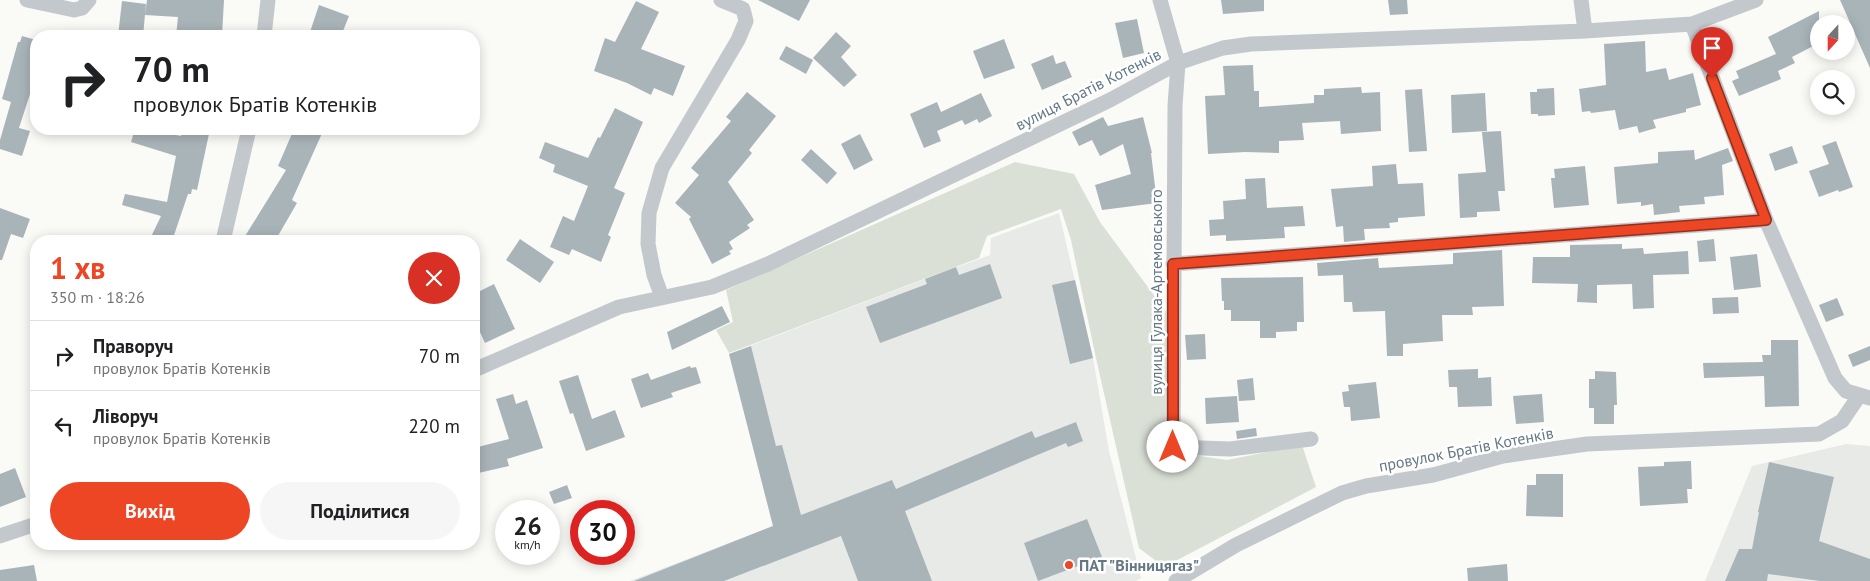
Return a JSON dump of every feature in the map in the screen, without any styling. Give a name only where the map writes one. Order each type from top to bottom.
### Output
[{"type":"street","points":[[27,0],[74,10],[82,8],[89,0]]},
{"type":"street","points":[[265,30],[268,0]]},
{"type":"street","points":[[662,297],[654,275],[648,244],[649,213],[662,168],[738,40],[746,21],[743,9],[721,0]]},
{"type":"street","name":"вулиця Гулака-Артемовського","points":[[1160,0],[1178,63],[1175,106],[1173,447],[1230,449],[1312,439]]},
{"type":"street","points":[[1581,0],[1585,31]]},
{"type":"street","name":"вулиця Братів Котенків","points":[[480,367],[619,307],[712,287],[768,264],[1110,100],[1178,63],[1223,48],[1251,44],[1585,31],[1692,24],[1756,0]]},
{"type":"street","name":"провулок Братів Котенків","points":[[1176,581],[1236,545],[1342,493],[1366,486],[1433,475],[1503,456],[1587,444],[1819,434],[1842,421],[1864,397],[1846,391],[1835,378],[1766,220],[1692,24]]},
{"type":"street","points":[[224,235],[248,135]]},
{"type":"street","points":[[1173,264],[1766,220]]},
{"type":"street","points":[[0,536],[30,526]]},
{"type":"shaded area","points":[[1015,162],[1074,174],[1100,222],[1167,313],[1165,451],[1227,460],[1302,445],[1316,487],[1164,567],[1139,548],[1071,240],[1061,209],[987,236],[979,258],[729,353],[716,330],[733,322],[726,290]]},
{"type":"shaded area","points":[[1059,213],[1093,358],[1109,451],[1141,578],[1136,581],[630,581],[773,526],[729,354],[990,255],[991,238]]},
{"type":"shaded area","points":[[1846,444],[1870,446],[1870,581],[1705,581],[1752,466]]},
{"type":"building","points":[[147,0],[224,0],[222,30],[177,30],[178,17],[145,15]]},
{"type":"building","points":[[758,0],[810,0],[799,21]]},
{"type":"building","points":[[1221,0],[1264,0],[1264,11],[1223,14]]},
{"type":"building","points":[[1388,0],[1407,0],[1408,14],[1390,15]]},
{"type":"building","points":[[1840,0],[1870,0],[1870,68],[1855,34],[1855,15],[1847,15]]},
{"type":"building","points":[[122,1],[146,4],[144,30],[119,30]]},
{"type":"building","points":[[636,1],[659,12],[641,49],[685,66],[673,96],[654,88],[651,95],[627,83],[594,71],[605,38],[615,42]]},
{"type":"building","points":[[319,5],[349,16],[343,30],[311,30]]},
{"type":"building","points":[[1819,11],[1819,15],[1811,15]]},
{"type":"building","points":[[1810,16],[1810,48],[1792,57],[1795,63],[1778,71],[1781,79],[1739,96],[1732,81],[1739,78],[1736,71],[1776,54],[1768,37]]},
{"type":"building","points":[[1137,19],[1144,53],[1123,58],[1115,23]]},
{"type":"building","points":[[836,32],[851,46],[841,57],[857,75],[844,87],[813,58]]},
{"type":"building","points":[[22,36],[30,38],[30,94],[19,128],[30,131],[22,156],[0,149],[0,140],[11,102],[2,99],[18,42],[20,42]]},
{"type":"building","points":[[1004,39],[1015,68],[984,79],[973,51]]},
{"type":"building","points":[[1645,41],[1646,72],[1666,68],[1669,80],[1693,73],[1701,105],[1686,109],[1686,112],[1653,120],[1656,128],[1639,133],[1637,126],[1619,130],[1615,110],[1591,113],[1590,111],[1582,112],[1579,89],[1606,85],[1604,44]]},
{"type":"building","points":[[786,46],[813,60],[806,74],[779,59]]},
{"type":"building","points":[[1053,55],[1056,64],[1065,61],[1072,77],[1042,90],[1031,64]]},
{"type":"building","points":[[1253,65],[1254,91],[1259,91],[1259,107],[1314,103],[1314,95],[1324,95],[1324,89],[1361,87],[1362,93],[1380,92],[1381,131],[1341,134],[1340,121],[1302,123],[1304,140],[1279,141],[1279,153],[1208,154],[1205,96],[1225,95],[1223,66]]},
{"type":"building","points":[[1554,88],[1555,115],[1538,116],[1538,114],[1531,114],[1530,92],[1537,92],[1537,89]]},
{"type":"building","points":[[1422,89],[1427,151],[1409,152],[1405,90]]},
{"type":"building","points":[[747,92],[776,116],[749,150],[752,153],[728,182],[754,220],[747,225],[750,228],[729,242],[733,249],[729,251],[731,254],[712,264],[689,219],[691,217],[675,203],[699,175],[691,168],[731,121],[726,117]]},
{"type":"building","points":[[981,93],[992,116],[979,123],[977,119],[965,125],[962,120],[937,131],[941,141],[924,148],[910,114],[937,102],[941,112]]},
{"type":"building","points":[[1485,93],[1487,131],[1452,133],[1451,95]]},
{"type":"building","points":[[615,108],[643,122],[614,188],[625,193],[608,235],[611,237],[601,262],[572,249],[569,255],[550,247],[563,216],[574,221],[588,186],[553,172],[555,165],[539,158],[545,142],[588,158]]},
{"type":"building","points":[[1103,117],[1108,126],[1143,117],[1152,153],[1157,203],[1102,210],[1095,185],[1131,174],[1123,144],[1100,156],[1092,140],[1079,146],[1072,132]]},
{"type":"building","points":[[1501,131],[1505,191],[1498,191],[1500,211],[1477,212],[1477,217],[1460,218],[1458,174],[1486,172],[1482,132]]},
{"type":"building","points":[[860,134],[873,160],[854,170],[841,144]]},
{"type":"building","points":[[133,135],[209,135],[197,190],[192,189],[191,194],[188,194],[174,235],[152,235],[161,216],[122,205],[125,194],[167,202],[176,156],[131,142]]},
{"type":"building","points":[[291,135],[321,135],[292,200],[297,203],[278,235],[246,235],[286,170],[278,166]]},
{"type":"building","points":[[1836,141],[1853,187],[1819,197],[1809,171],[1829,164],[1822,146]]},
{"type":"building","points":[[1792,146],[1798,163],[1775,171],[1769,154]]},
{"type":"building","points":[[1728,148],[1733,161],[1722,165],[1724,195],[1704,197],[1705,204],[1679,206],[1680,212],[1654,215],[1653,204],[1641,206],[1641,202],[1617,204],[1614,167],[1658,163],[1658,152],[1694,150],[1695,160]]},
{"type":"building","points":[[811,149],[837,173],[827,184],[801,160]]},
{"type":"building","points":[[1396,164],[1398,184],[1423,183],[1425,216],[1398,218],[1398,222],[1389,223],[1390,228],[1364,229],[1365,240],[1344,242],[1343,226],[1336,227],[1331,189],[1373,186],[1372,166]]},
{"type":"building","points":[[1585,166],[1589,205],[1554,208],[1551,178],[1555,178],[1554,169]]},
{"type":"building","points":[[1265,178],[1267,208],[1303,206],[1305,226],[1284,227],[1285,238],[1226,241],[1226,235],[1210,236],[1209,220],[1224,219],[1223,201],[1246,199],[1245,179]]},
{"type":"building","points":[[0,208],[30,219],[23,238],[11,234],[2,260],[0,260]]},
{"type":"building","points":[[520,239],[554,262],[540,283],[506,260]]},
{"type":"building","points":[[1714,239],[1716,261],[1699,262],[1697,241]]},
{"type":"building","points":[[1622,244],[1622,249],[1643,248],[1644,254],[1688,251],[1689,274],[1653,275],[1654,308],[1633,309],[1632,284],[1597,285],[1597,303],[1577,302],[1578,284],[1532,283],[1533,257],[1570,257],[1570,245]]},
{"type":"building","points":[[1502,250],[1504,306],[1472,307],[1473,315],[1442,315],[1443,341],[1403,344],[1403,356],[1387,356],[1385,311],[1353,312],[1352,302],[1344,302],[1343,275],[1318,276],[1317,263],[1378,258],[1379,268],[1453,264],[1453,253]]},
{"type":"building","points":[[1757,254],[1761,287],[1734,290],[1730,257]]},
{"type":"building","points":[[990,264],[1002,298],[880,343],[866,307],[927,284],[925,279],[956,267],[959,275]]},
{"type":"building","points":[[1303,277],[1304,322],[1297,322],[1297,331],[1276,332],[1276,338],[1260,338],[1260,321],[1231,321],[1231,310],[1224,310],[1221,278]]},
{"type":"building","points":[[1075,280],[1093,358],[1070,364],[1052,285]]},
{"type":"building","points":[[494,284],[515,329],[485,343],[480,332],[480,291]]},
{"type":"building","points":[[1738,297],[1739,313],[1713,314],[1712,298]]},
{"type":"building","points":[[1837,298],[1844,315],[1826,322],[1819,305]]},
{"type":"building","points":[[722,306],[730,322],[672,350],[667,332]]},
{"type":"building","points":[[1205,334],[1206,359],[1187,360],[1185,335]]},
{"type":"building","points":[[1771,340],[1798,340],[1799,406],[1765,407],[1764,376],[1704,378],[1703,363],[1763,362],[1762,355],[1771,355]]},
{"type":"building","points":[[751,346],[776,446],[782,445],[801,515],[892,480],[896,489],[1032,431],[1035,438],[1076,422],[1083,441],[1068,447],[1066,443],[905,511],[932,581],[858,581],[841,536],[724,581],[634,581],[773,526],[729,354]]},
{"type":"building","points":[[1870,346],[1870,360],[1853,367],[1848,355]]},
{"type":"building","points":[[690,366],[691,368],[696,367],[701,383],[671,393],[673,397],[641,408],[631,379],[648,373],[651,380]]},
{"type":"building","points":[[1478,369],[1478,378],[1491,377],[1492,406],[1458,407],[1457,387],[1449,387],[1448,370]]},
{"type":"building","points":[[1595,371],[1616,372],[1617,405],[1614,405],[1614,424],[1594,424],[1594,408],[1589,408],[1589,379],[1595,379]]},
{"type":"building","points":[[578,375],[592,419],[615,410],[625,437],[586,451],[573,413],[570,414],[559,381]]},
{"type":"building","points":[[1253,378],[1255,400],[1239,401],[1237,380]]},
{"type":"building","points":[[1376,382],[1380,418],[1351,421],[1350,407],[1344,407],[1342,392],[1349,391],[1348,385]]},
{"type":"building","points":[[513,394],[516,404],[527,400],[543,448],[507,459],[509,466],[480,473],[480,446],[509,439],[496,399]]},
{"type":"building","points":[[1542,394],[1544,422],[1516,424],[1513,396]]},
{"type":"building","points":[[1237,396],[1239,422],[1206,424],[1205,398]]},
{"type":"building","points":[[1256,428],[1257,436],[1237,439],[1236,431]]},
{"type":"building","points":[[1691,461],[1692,489],[1687,489],[1688,503],[1640,506],[1638,467],[1664,466],[1664,462]]},
{"type":"building","points":[[1769,462],[1834,477],[1819,541],[1870,559],[1870,581],[1820,581],[1768,574],[1767,581],[1725,581],[1739,549],[1752,549]]},
{"type":"building","points":[[15,468],[26,497],[0,507],[0,474]]},
{"type":"building","points":[[1536,474],[1563,474],[1563,517],[1526,516],[1527,485],[1536,485]]},
{"type":"building","points":[[567,485],[572,498],[560,502],[560,500],[552,500],[549,492]]},
{"type":"building","points":[[1087,519],[1102,557],[1038,581],[1024,543]]},
{"type":"building","points":[[1507,564],[1508,581],[1468,581],[1467,568]]},
{"type":"building","points":[[34,565],[37,581],[0,581],[0,570]]},
{"type":"place","name":"ПАТ \"Вінницягаз\"","points":[[1069,565]]},
{"type":"route","points":[[1173,447],[1173,264],[1766,220],[1712,78]]}]
